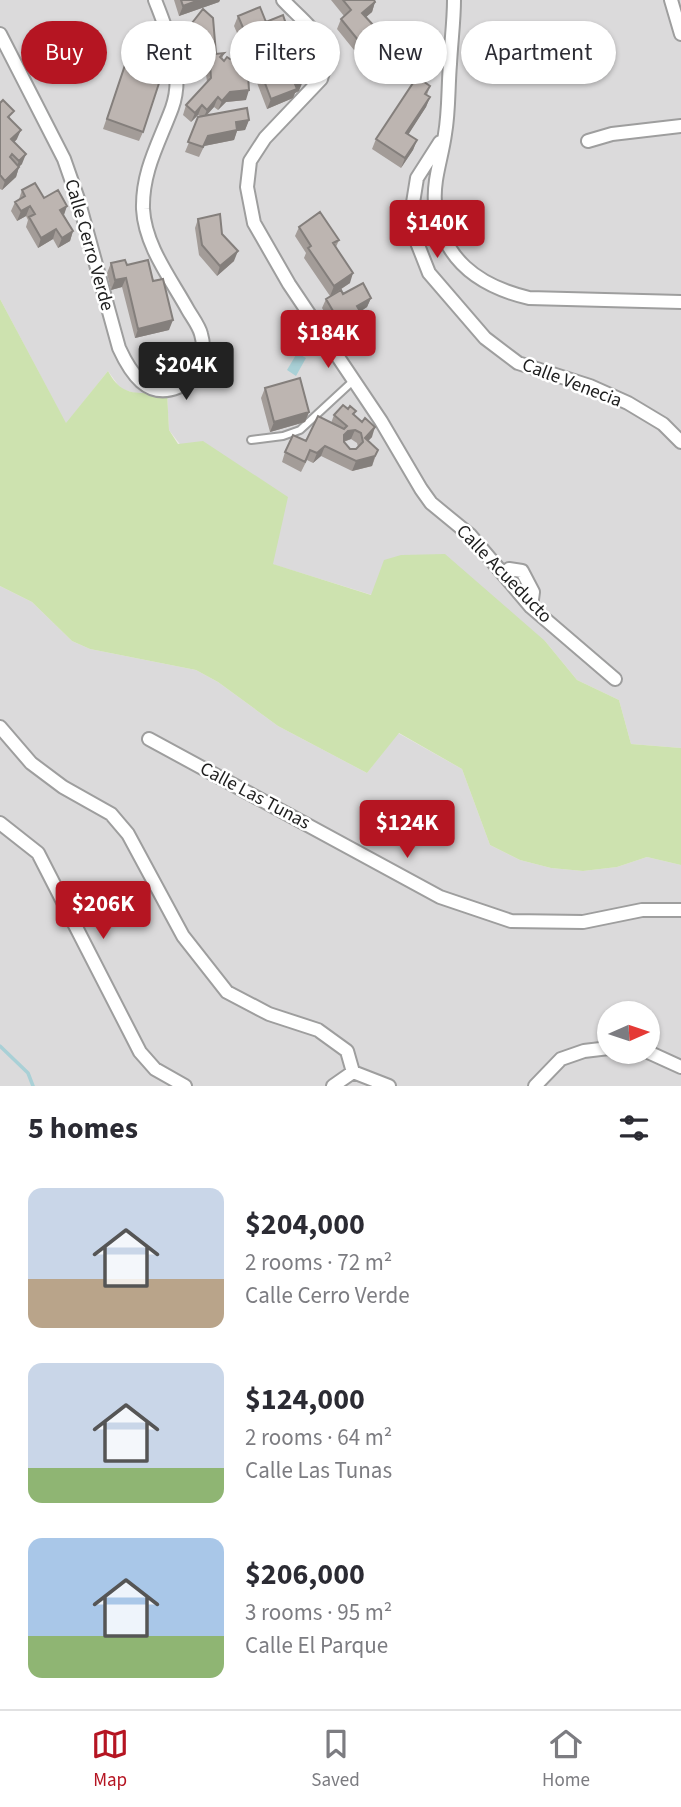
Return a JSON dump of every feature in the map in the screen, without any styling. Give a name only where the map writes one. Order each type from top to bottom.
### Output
[{"type":"street","name":"Calle Cerro Verde","points":[[0,34],[64,159],[79,199],[119,348],[129,370],[142,385],[161,390],[177,387],[193,377],[202,357],[201,334],[159,259],[148,234],[143,211],[145,177],[152,153],[173,107],[177,84],[173,49],[155,0]]},
{"type":"street","name":"Calle Acueducto","points":[[283,0],[322,43],[325,68],[321,79],[265,138],[250,161],[247,187],[254,223],[289,284],[355,379],[431,503],[470,535],[531,607],[615,679]]},
{"type":"street","points":[[454,0],[445,134],[436,178],[435,202],[443,238],[457,262],[506,293],[529,298],[681,302]]},
{"type":"street","points":[[671,0],[681,34]]},
{"type":"street","points":[[588,141],[611,134],[681,126]]},
{"type":"street","name":"Calle Venecia","points":[[445,134],[417,178],[412,209],[416,240],[429,273],[485,338],[518,363],[590,386],[628,403],[663,424],[681,442]]},
{"type":"street","points":[[0,727],[31,763],[62,787],[111,814],[128,834],[183,936],[226,992],[269,1014],[318,1030],[347,1051],[353,1072]]},
{"type":"street","name":"Calle Las Tunas","points":[[149,739],[440,897],[510,921],[583,922],[642,910],[681,910]]},
{"type":"street","points":[[0,823],[38,853],[140,1052],[155,1069],[185,1086]]},
{"type":"street","points":[[535,1086],[561,1059],[597,1049]]},
{"type":"street","points":[[660,1058],[681,1068]]},
{"type":"street","points":[[333,1086],[353,1072]]},
{"type":"street","points":[[353,1072],[389,1086]]},
{"type":"lane","points":[[251,440],[283,436],[300,430],[355,379]]},
{"type":"shaded area","points":[[0,0],[681,0],[681,748],[631,744],[619,700],[577,680],[545,641],[372,595],[272,564],[169,430],[167,393],[135,393],[121,389],[108,371],[66,424],[0,299]]},
{"type":"shaded area","points":[[0,586],[32,602],[72,641],[90,649],[196,670],[218,682],[278,726],[367,773],[398,733],[462,769],[490,845],[520,860],[551,868],[583,871],[617,867],[647,857],[681,865],[681,1086],[0,1086]]},
{"type":"green space","points":[[0,299],[66,423],[108,371],[113,380],[125,390],[140,393],[167,392],[169,430],[178,444],[203,441],[288,497],[273,564],[371,595],[384,560],[401,555],[445,554],[545,641],[577,680],[619,700],[631,744],[681,748],[681,865],[647,857],[617,867],[583,871],[551,868],[520,860],[490,845],[462,769],[399,733],[367,773],[278,726],[218,682],[196,670],[90,649],[72,641],[32,602],[0,586]]},
{"type":"water","points":[[297,353],[306,358],[296,376],[287,370]]},
{"type":"building","points":[[181,0],[199,0],[183,6]]},
{"type":"building","points":[[343,0],[375,2],[362,13],[369,21],[354,21],[354,35],[341,19],[351,10]]},
{"type":"building","points":[[260,7],[266,21],[240,21],[238,16]]},
{"type":"building","points":[[203,9],[213,21],[194,21]]},
{"type":"building","points":[[283,15],[285,21],[268,21]]},
{"type":"building","points":[[224,53],[220,57],[224,61],[227,57],[230,59],[230,84],[249,84],[249,90],[230,92],[222,101],[218,97],[207,110],[202,105],[195,113],[186,105],[205,84],[216,84],[216,54]]},
{"type":"building","points":[[121,77],[121,84],[159,84],[143,132],[107,119]]},
{"type":"building","points":[[265,84],[295,84],[297,89],[271,99]]},
{"type":"building","points":[[412,84],[430,86],[425,94],[430,97],[406,133],[417,140],[405,158],[376,139]]},
{"type":"building","points":[[3,100],[14,111],[8,117],[21,130],[11,139],[26,154],[19,161],[12,154],[10,157],[19,167],[5,181],[0,175],[0,103]]},
{"type":"building","points":[[247,108],[249,120],[236,122],[237,130],[208,136],[203,147],[188,142],[198,117]]},
{"type":"building","points":[[35,183],[44,198],[58,190],[67,206],[60,210],[73,231],[62,238],[56,229],[41,238],[29,217],[35,214],[30,206],[21,211],[15,202],[25,196],[22,190]]},
{"type":"building","points":[[320,212],[339,240],[333,243],[353,273],[334,286],[308,248],[311,246],[299,227]]},
{"type":"building","points":[[220,214],[222,234],[238,251],[220,266],[202,245],[198,219]]},
{"type":"building","points":[[125,260],[127,265],[148,260],[153,281],[163,279],[173,320],[138,329],[126,278],[115,280],[111,263]]},
{"type":"building","points":[[363,283],[371,298],[357,306],[365,320],[351,328],[342,312],[336,316],[326,299],[341,290],[343,294]]},
{"type":"building","points":[[300,378],[309,412],[274,422],[265,388]]},
{"type":"building","points":[[343,405],[348,409],[350,406],[356,411],[353,414],[362,422],[365,418],[375,427],[365,438],[378,450],[375,456],[356,461],[325,446],[317,453],[310,450],[305,462],[285,452],[293,435],[306,441],[318,416],[344,429],[347,426],[334,415]],"holes":[[[355,430],[361,433],[363,442],[356,449],[350,449],[344,442],[344,435]]]},
{"type":"waterway","points":[[0,1046],[28,1073],[33,1086]]}]
